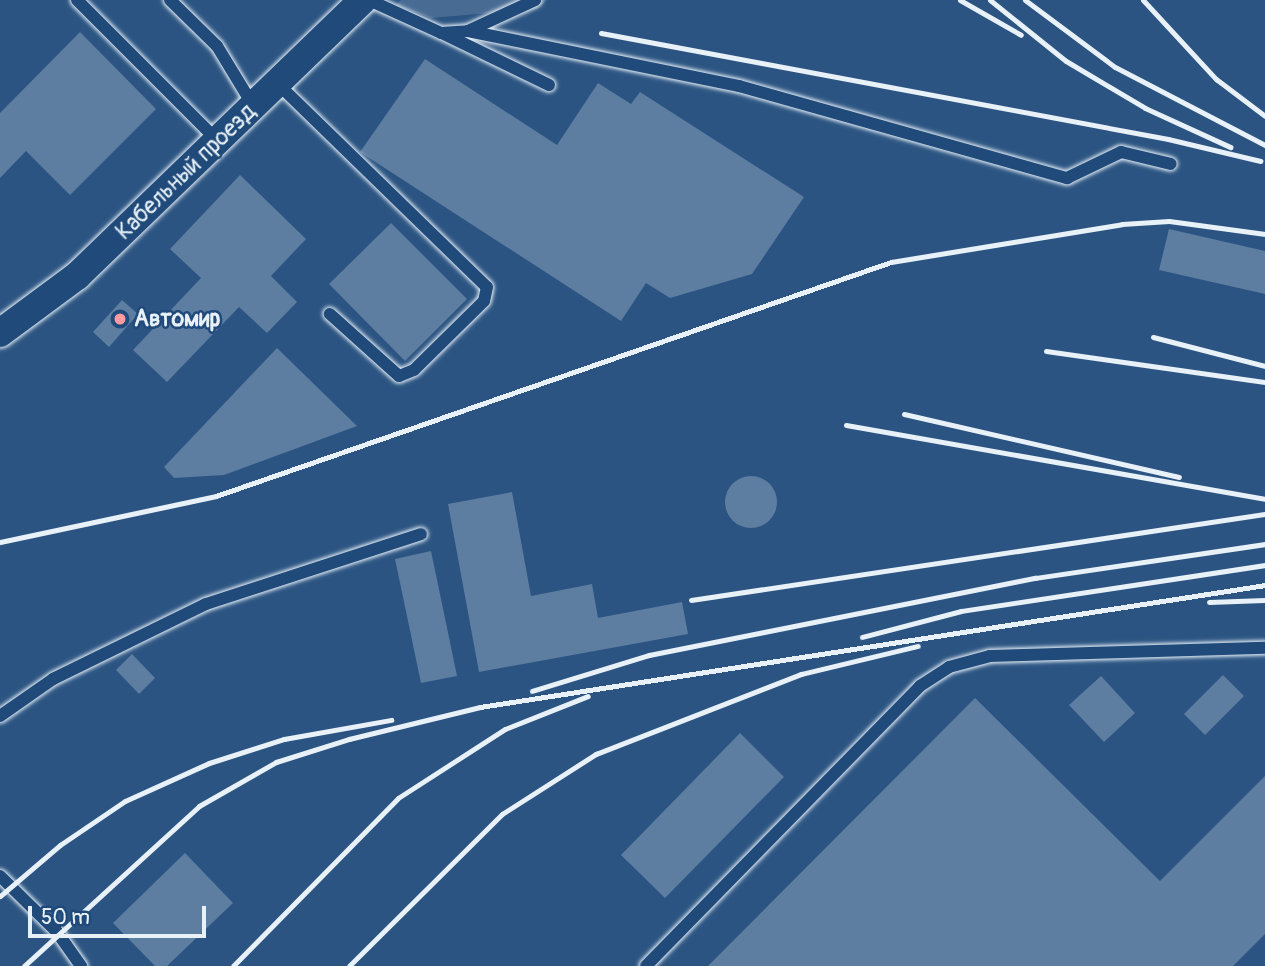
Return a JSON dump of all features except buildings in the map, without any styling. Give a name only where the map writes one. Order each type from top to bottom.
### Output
[{"type":"street","name":"Кабельный проезд","points":[[0,333],[68,284],[363,0]]},
{"type":"lane","points":[[77,0],[218,141]]},
{"type":"lane","points":[[170,0],[217,46],[254,107]]},
{"type":"lane","points":[[369,0],[549,85]]},
{"type":"lane","points":[[468,31],[535,0]]},
{"type":"lane","points":[[441,33],[468,31],[739,86],[1067,178],[1121,152],[1171,164]]},
{"type":"lane","points":[[278,84],[487,287],[484,301],[414,370],[399,376],[330,314]]},
{"type":"lane","points":[[0,716],[53,678],[205,604],[421,534]]},
{"type":"lane","points":[[646,966],[920,686],[949,667],[990,656],[1265,648]]},
{"type":"lane","points":[[0,876],[57,932],[81,966]]},
{"type":"shaded area","points":[[401,0],[547,0],[537,9],[431,18],[396,5]]},
{"type":"railway","points":[[960,0],[1021,35]]},
{"type":"railway","points":[[990,0],[1066,61],[1145,108],[1230,147]]},
{"type":"railway","points":[[1025,0],[1115,67],[1265,145]]},
{"type":"railway","points":[[1143,0],[1216,79],[1265,116]]},
{"type":"railway","points":[[601,33],[1168,139],[1260,161]]},
{"type":"railway","points":[[0,542],[216,496],[891,262],[1122,224],[1169,221],[1265,234]]},
{"type":"railway","points":[[1153,337],[1265,366]]},
{"type":"railway","points":[[1046,351],[1265,382]]},
{"type":"railway","points":[[904,414],[1179,477]]},
{"type":"railway","points":[[846,425],[1265,499]]},
{"type":"railway","points":[[691,600],[1265,514]]},
{"type":"railway","points":[[532,691],[649,655],[1035,578],[1265,544]]},
{"type":"railway","points":[[862,637],[961,611],[1265,565]]},
{"type":"railway","points":[[24,966],[199,806],[276,762],[349,739],[480,707],[1265,585]]},
{"type":"railway","points":[[1209,602],[1265,600]]},
{"type":"railway","points":[[349,966],[502,814],[596,754],[801,674],[918,646]]},
{"type":"railway","points":[[233,966],[398,798],[505,729],[588,696]]},
{"type":"railway","points":[[0,896],[60,845],[125,801],[209,763],[284,739],[391,720]]},
{"type":"place","name":"Автомир","points":[[120,319]]}]
